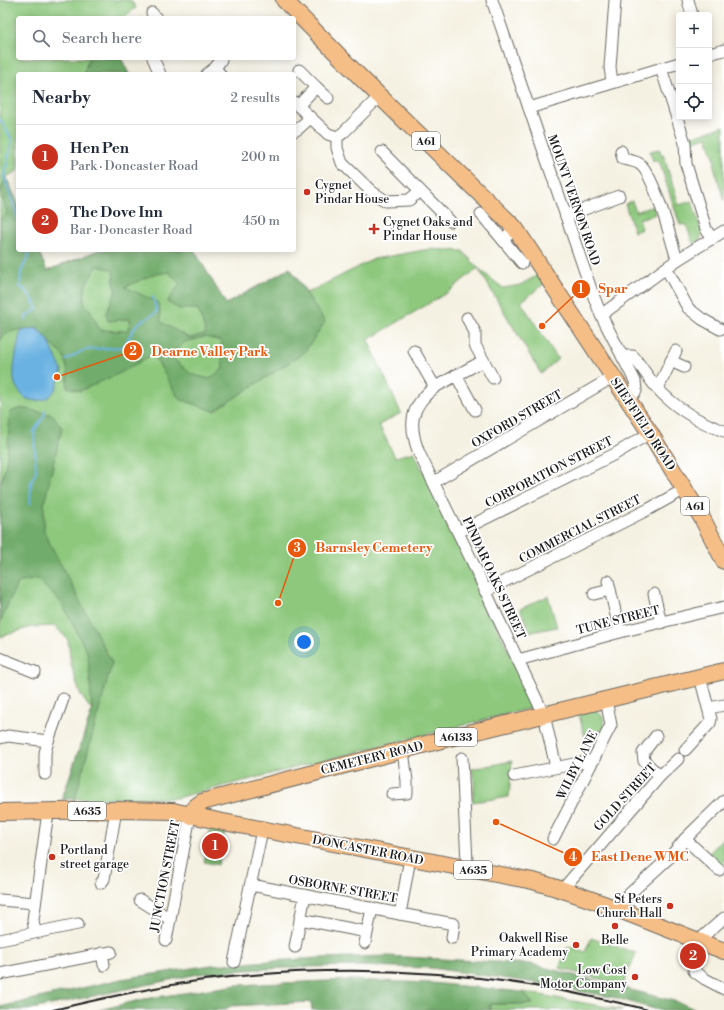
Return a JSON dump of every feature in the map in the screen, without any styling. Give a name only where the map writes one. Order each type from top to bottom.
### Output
[{"type":"highway","name":"A61","points":[[284,0],[515,228]]},
{"type":"highway","name":"SHEFFIELD ROAD","points":[[515,228],[650,433],[702,518],[724,561]]},
{"type":"highway","name":"CEMETERY ROAD","points":[[208,801],[544,715],[724,671]]},
{"type":"highway","name":"A6133","points":[[173,811],[208,801]]},
{"type":"highway","points":[[190,816],[195,807],[208,801],[209,816],[213,821]]},
{"type":"highway","name":"DONCASTER ROAD","points":[[0,812],[116,810],[173,811],[213,821],[528,880],[562,890],[615,909],[724,951]]},
{"type":"street","name":"MOUNT VERNON ROAD","points":[[492,0],[592,292],[601,315],[636,385],[636,392],[628,401]]},
{"type":"street","points":[[612,82],[610,67],[615,0]]},
{"type":"street","points":[[688,0],[691,12]]},
{"type":"street","points":[[712,54],[723,53]]},
{"type":"street","points":[[154,60],[159,72]]},
{"type":"street","points":[[529,108],[676,64]]},
{"type":"street","points":[[661,68],[685,143],[686,164],[706,229],[712,239]]},
{"type":"street","points":[[299,70],[328,98]]},
{"type":"street","points":[[316,87],[296,104],[328,134],[336,137]]},
{"type":"street","points":[[336,137],[343,133],[380,96]]},
{"type":"street","points":[[296,130],[310,118]]},
{"type":"street","points":[[336,137],[337,148],[342,163],[372,192],[386,201],[408,200],[420,191]]},
{"type":"street","points":[[620,151],[623,159],[639,163],[654,185],[677,260]]},
{"type":"street","points":[[382,152],[450,221]]},
{"type":"street","points":[[566,216],[620,196]]},
{"type":"street","points":[[481,214],[522,263]]},
{"type":"street","points":[[503,240],[515,228]]},
{"type":"street","points":[[601,315],[677,260],[723,232]]},
{"type":"street","points":[[666,268],[688,308],[702,319],[720,329]]},
{"type":"street","points":[[467,318],[475,332],[475,345],[493,378]]},
{"type":"street","points":[[414,351],[435,387]]},
{"type":"street","points":[[623,358],[626,356],[633,356],[667,398],[691,416],[714,428],[724,431]]},
{"type":"street","points":[[658,388],[673,356],[684,367]]},
{"type":"street","name":"PINDAR OAKS STREET","points":[[483,361],[435,387],[420,401],[414,412],[412,424],[413,435],[419,453],[486,590],[544,715],[556,767]]},
{"type":"street","points":[[456,375],[475,410]]},
{"type":"street","name":"OXFORD STREET","points":[[434,482],[613,377]]},
{"type":"street","name":"CORPORATION STREET","points":[[458,532],[615,454],[650,433]]},
{"type":"street","name":"COMMERCIAL STREET","points":[[486,590],[650,509],[685,489]]},
{"type":"street","points":[[594,594],[609,585],[620,632]]},
{"type":"street","points":[[654,594],[661,623]]},
{"type":"street","name":"TUNE STREET","points":[[518,660],[620,632],[724,607]]},
{"type":"street","points":[[0,658],[35,672]]},
{"type":"street","points":[[700,677],[708,708],[724,705]]},
{"type":"street","points":[[44,774],[45,753],[48,741],[63,699]]},
{"type":"street","name":"WILBY LANE","points":[[553,839],[611,725],[606,700]]},
{"type":"street","name":"GOLD STREET","points":[[562,890],[660,776],[710,723],[711,719],[708,708]]},
{"type":"street","points":[[0,738],[8,736],[48,741]]},
{"type":"street","points":[[656,736],[643,753],[644,762],[660,776]]},
{"type":"street","points":[[392,794],[407,793],[403,751]]},
{"type":"street","points":[[462,758],[467,856],[466,869]]},
{"type":"street","points":[[514,776],[594,760]]},
{"type":"street","points":[[615,909],[626,896],[670,858],[685,839],[722,806]]},
{"type":"street","points":[[101,883],[104,879],[116,810]]},
{"type":"street","points":[[35,932],[33,920],[48,812]]},
{"type":"street","name":"JUNCTION STREET","points":[[166,940],[190,816]]},
{"type":"street","points":[[234,962],[262,830]]},
{"type":"street","points":[[685,839],[719,870]]},
{"type":"street","name":"OSBORNE STREET","points":[[251,885],[400,914],[410,858]]},
{"type":"street","points":[[294,947],[305,895]]},
{"type":"street","points":[[0,900],[35,903]]},
{"type":"street","points":[[140,900],[170,919]]},
{"type":"street","points":[[300,918],[366,937],[372,908]]},
{"type":"street","points":[[400,914],[454,924],[452,938]]},
{"type":"street","points":[[698,941],[724,918]]},
{"type":"street","points":[[0,940],[78,924]]},
{"type":"street","points":[[0,974],[106,953],[104,965]]},
{"type":"street","points":[[694,971],[705,979],[724,989]]},
{"type":"green space","points":[[0,0],[131,0],[136,8],[126,16],[16,16],[16,60],[122,60],[128,72],[16,72],[16,172],[6,177],[16,200],[16,252],[39,252],[47,271],[94,252],[195,252],[226,304],[290,268],[307,293],[374,259],[430,249],[463,251],[478,268],[448,292],[368,340],[401,413],[379,425],[395,457],[414,452],[535,707],[176,798],[62,799],[92,711],[80,694],[71,665],[68,640],[55,626],[31,627],[0,637]]},
{"type":"green space","points":[[88,60],[122,60],[128,72],[84,72]]},
{"type":"green space","points":[[724,126],[724,201],[714,166],[715,160],[707,137],[690,142],[690,137]]},
{"type":"green space","points":[[660,149],[661,154],[663,154],[679,205],[692,201],[702,233],[700,240],[693,244],[686,224],[680,225],[659,161],[653,161],[650,151]]},
{"type":"green space","points":[[6,177],[16,200],[16,252],[39,252],[47,271],[94,252],[195,252],[226,304],[290,268],[325,322],[304,353],[214,411],[179,399],[153,354],[120,373],[80,391],[67,387],[68,372],[64,357],[37,328],[11,332],[0,341],[0,219],[7,214],[1,191]],"holes":[[[97,266],[113,270],[115,293],[106,313],[108,321],[131,319],[127,331],[100,330],[84,302],[86,284]],[[169,272],[180,284],[167,302],[179,309],[198,309],[206,334],[189,338],[161,322],[159,303],[125,287],[152,275]],[[205,337],[221,341],[223,369],[209,379],[191,374],[169,355],[185,342]]]},
{"type":"green space","points":[[632,201],[636,212],[653,206],[656,214],[639,219],[642,229],[634,232],[625,204]]},
{"type":"green space","points":[[478,268],[503,288],[520,285],[538,275],[545,283],[521,302],[558,359],[541,374]]},
{"type":"green space","points":[[21,408],[53,415],[62,428],[44,504],[44,532],[112,663],[75,799],[62,799],[92,711],[88,654],[63,605],[37,579],[17,583],[0,623],[0,485],[7,459],[10,412]]},
{"type":"green space","points":[[548,596],[557,627],[531,632],[520,609]]},
{"type":"green space","points":[[593,710],[599,713],[603,718],[605,730],[584,735],[579,714]]},
{"type":"green space","points":[[512,761],[509,797],[472,802],[474,781],[471,769]]},
{"type":"green space","points":[[211,827],[225,830],[218,865],[204,862]]},
{"type":"green space","points":[[724,838],[724,867],[709,853]]},
{"type":"green space","points":[[591,938],[636,953],[623,985],[559,968],[568,946],[585,952]]},
{"type":"green space","points":[[388,956],[531,964],[678,1002],[697,1010],[658,1010],[616,998],[537,983],[431,968],[362,966],[244,970],[198,974],[27,1010],[0,1010],[0,1007],[121,979],[211,965],[317,958]]},
{"type":"green space","points":[[349,980],[432,983],[523,992],[533,1004],[490,1004],[490,1010],[312,1010],[311,1002],[231,1006],[224,1010],[99,1010],[144,999],[237,985]]},
{"type":"green space","points":[[523,992],[623,1010],[490,1010],[490,1004],[532,1004]]},
{"type":"water","points":[[36,328],[48,339],[62,371],[58,384],[50,396],[37,401],[24,397],[17,389],[14,379],[15,358],[21,331]]},
{"type":"waterway","points":[[0,119],[12,140],[4,176],[16,213]]},
{"type":"waterway","points":[[26,320],[26,317],[37,309],[30,295],[20,286],[21,271],[29,256],[28,252]]},
{"type":"waterway","points":[[66,360],[84,350],[123,347],[137,324],[157,312],[153,297]]},
{"type":"waterway","points":[[30,504],[31,482],[36,472],[34,431],[44,416],[45,410]]},
{"type":"railway","points":[[53,1010],[128,993],[204,980],[252,975],[350,971],[399,972],[496,980],[606,1000],[648,1010]]},
{"type":"place","name":"Cygnet Pindar House","points":[[307,192]]},
{"type":"place","name":"Cygnet Oaks and Pindar House","points":[[374,229]]},
{"type":"place","name":"Spar","points":[[542,326]]},
{"type":"place","name":"Dearne Valley Park","points":[[57,377]]},
{"type":"place","name":"Barnsley Cemetery","points":[[278,603]]},
{"type":"place","name":"East Dene WMC","points":[[496,822]]},
{"type":"place","name":"Hen Pen","points":[[215,846]]},
{"type":"place","name":"Portland street garage","points":[[52,857]]},
{"type":"place","name":"St Peters Church Hall","points":[[670,906]]},
{"type":"place","name":"Belle","points":[[615,926]]},
{"type":"place","name":"Oakwell Rise Primary Academy","points":[[576,945]]},
{"type":"place","name":"The Dove Inn","points":[[693,956]]},
{"type":"place","name":"Low Cost Motor Company","points":[[635,977]]}]
